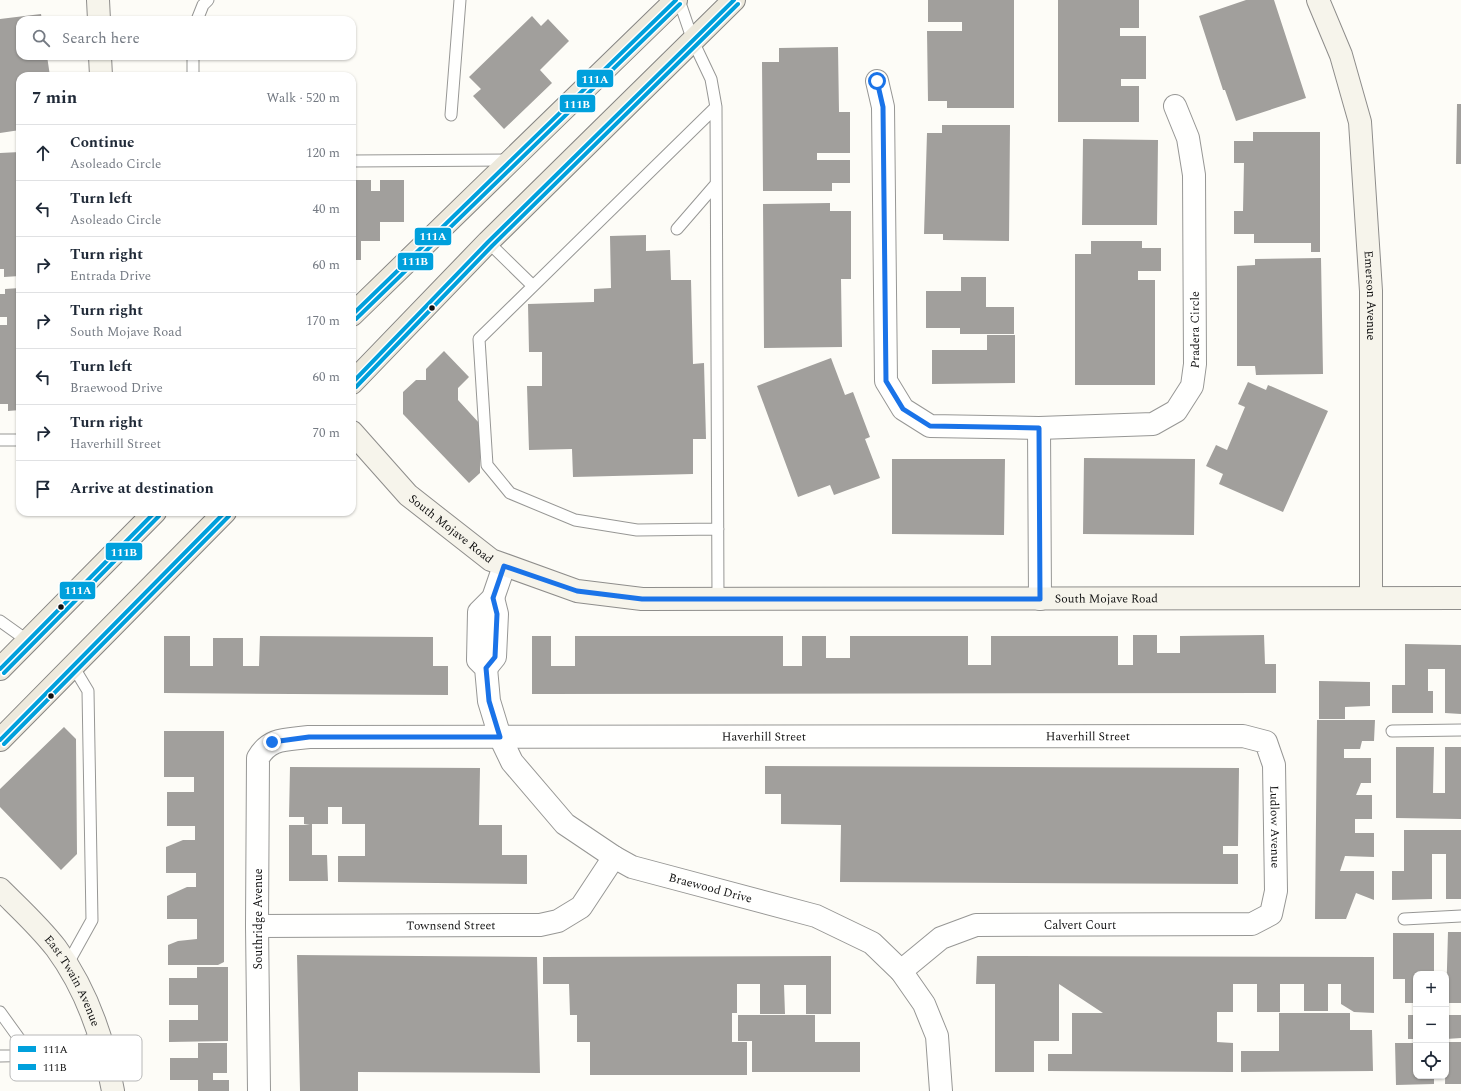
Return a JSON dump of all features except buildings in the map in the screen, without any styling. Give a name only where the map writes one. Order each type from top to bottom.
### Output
[{"type":"main road","points":[[356,310],[678,0]]},
{"type":"main road","points":[[356,379],[488,242],[734,0]]},
{"type":"main road","points":[[0,669],[150,516]]},
{"type":"main road","points":[[0,740],[221,516]]},
{"type":"street","points":[[98,0],[99,16]]},
{"type":"street","name":"Emerson Avenue","points":[[1321,2],[1341,55],[1360,122],[1371,291],[1371,598]]},
{"type":"street","points":[[100,60],[101,72]]},
{"type":"street","name":"Pradera Circle","points":[[877,81],[883,107],[886,381],[903,409],[930,426],[1039,428],[1153,424],[1176,411],[1192,386],[1195,364],[1194,176],[1188,138],[1175,106]]},
{"type":"street","points":[[1039,428],[1040,599]]},
{"type":"street","name":"South Mojave Road","points":[[356,436],[408,495],[491,560],[504,566],[577,591],[642,599],[1461,598]]},
{"type":"street","name":"Braewood Drive","points":[[504,566],[493,598],[479,612],[478,660],[486,668],[489,701],[500,737],[512,762],[565,824],[614,857],[632,867],[816,916],[872,943],[901,971],[924,1004],[937,1036],[940,1091]]},
{"type":"street","name":"Haverhill Street","points":[[264,748],[272,742],[309,737],[1243,736],[1266,742]]},
{"type":"street","name":"Ludlow Avenue","points":[[1266,742],[1274,765],[1276,891],[1271,914]]},
{"type":"street","name":"Southridge Avenue","points":[[259,1091],[257,926],[258,758],[264,748]]},
{"type":"street","name":"Townsend Street","points":[[257,926],[540,925],[558,921],[581,907],[614,857]]},
{"type":"street","name":"East Twain Avenue","points":[[0,888],[33,921],[68,965],[100,1035]]},
{"type":"street","name":"Calvert Court","points":[[901,971],[941,938],[976,925],[1252,924],[1271,914]]},
{"type":"street","name":"East Twain Avenue","points":[[111,1081],[113,1091]]},
{"type":"lane","points":[[199,16],[203,5],[208,0]]},
{"type":"lane","points":[[451,115],[460,0]]},
{"type":"lane","points":[[678,0],[693,41],[711,79],[716,107],[718,599]]},
{"type":"lane","points":[[193,60],[193,72]]},
{"type":"lane","points":[[716,107],[479,339],[487,465],[510,493],[575,520],[637,530],[718,529]]},
{"type":"lane","points":[[356,161],[512,160]]},
{"type":"lane","points":[[677,229],[716,184]]},
{"type":"lane","points":[[488,242],[533,286]]},
{"type":"lane","points":[[0,440],[16,440]]},
{"type":"lane","points":[[0,621],[28,641]]},
{"type":"lane","points":[[68,965],[92,920],[88,690],[73,666]]},
{"type":"lane","points":[[1392,731],[1461,730]]},
{"type":"lane","points":[[1404,919],[1461,916]]},
{"type":"lane","points":[[0,1012],[17,1035]]},
{"type":"lane","points":[[0,1056],[10,1056]]},
{"type":"transit line","name":"111A","points":[[356,311],[676,0]]},
{"type":"transit line","name":"111A","points":[[356,379],[488,242],[734,0]]},
{"type":"transit line","name":"111B","points":[[356,319],[680,4]]},
{"type":"transit line","name":"111B","points":[[356,387],[492,246],[738,4]]},
{"type":"transit line","name":"111A","points":[[0,669],[151,516]]},
{"type":"transit line","name":"111B","points":[[4,673],[159,516]]},
{"type":"transit line","name":"111A","points":[[0,740],[221,516]]},
{"type":"transit line","name":"111B","points":[[4,744],[229,516]]},
{"type":"route","points":[[272,742],[309,737],[500,737],[489,701],[486,668],[495,657],[497,614],[493,598],[504,566],[577,591],[642,599],[1040,599],[1039,428],[930,426],[903,409],[886,381],[883,107],[877,81]]}]
